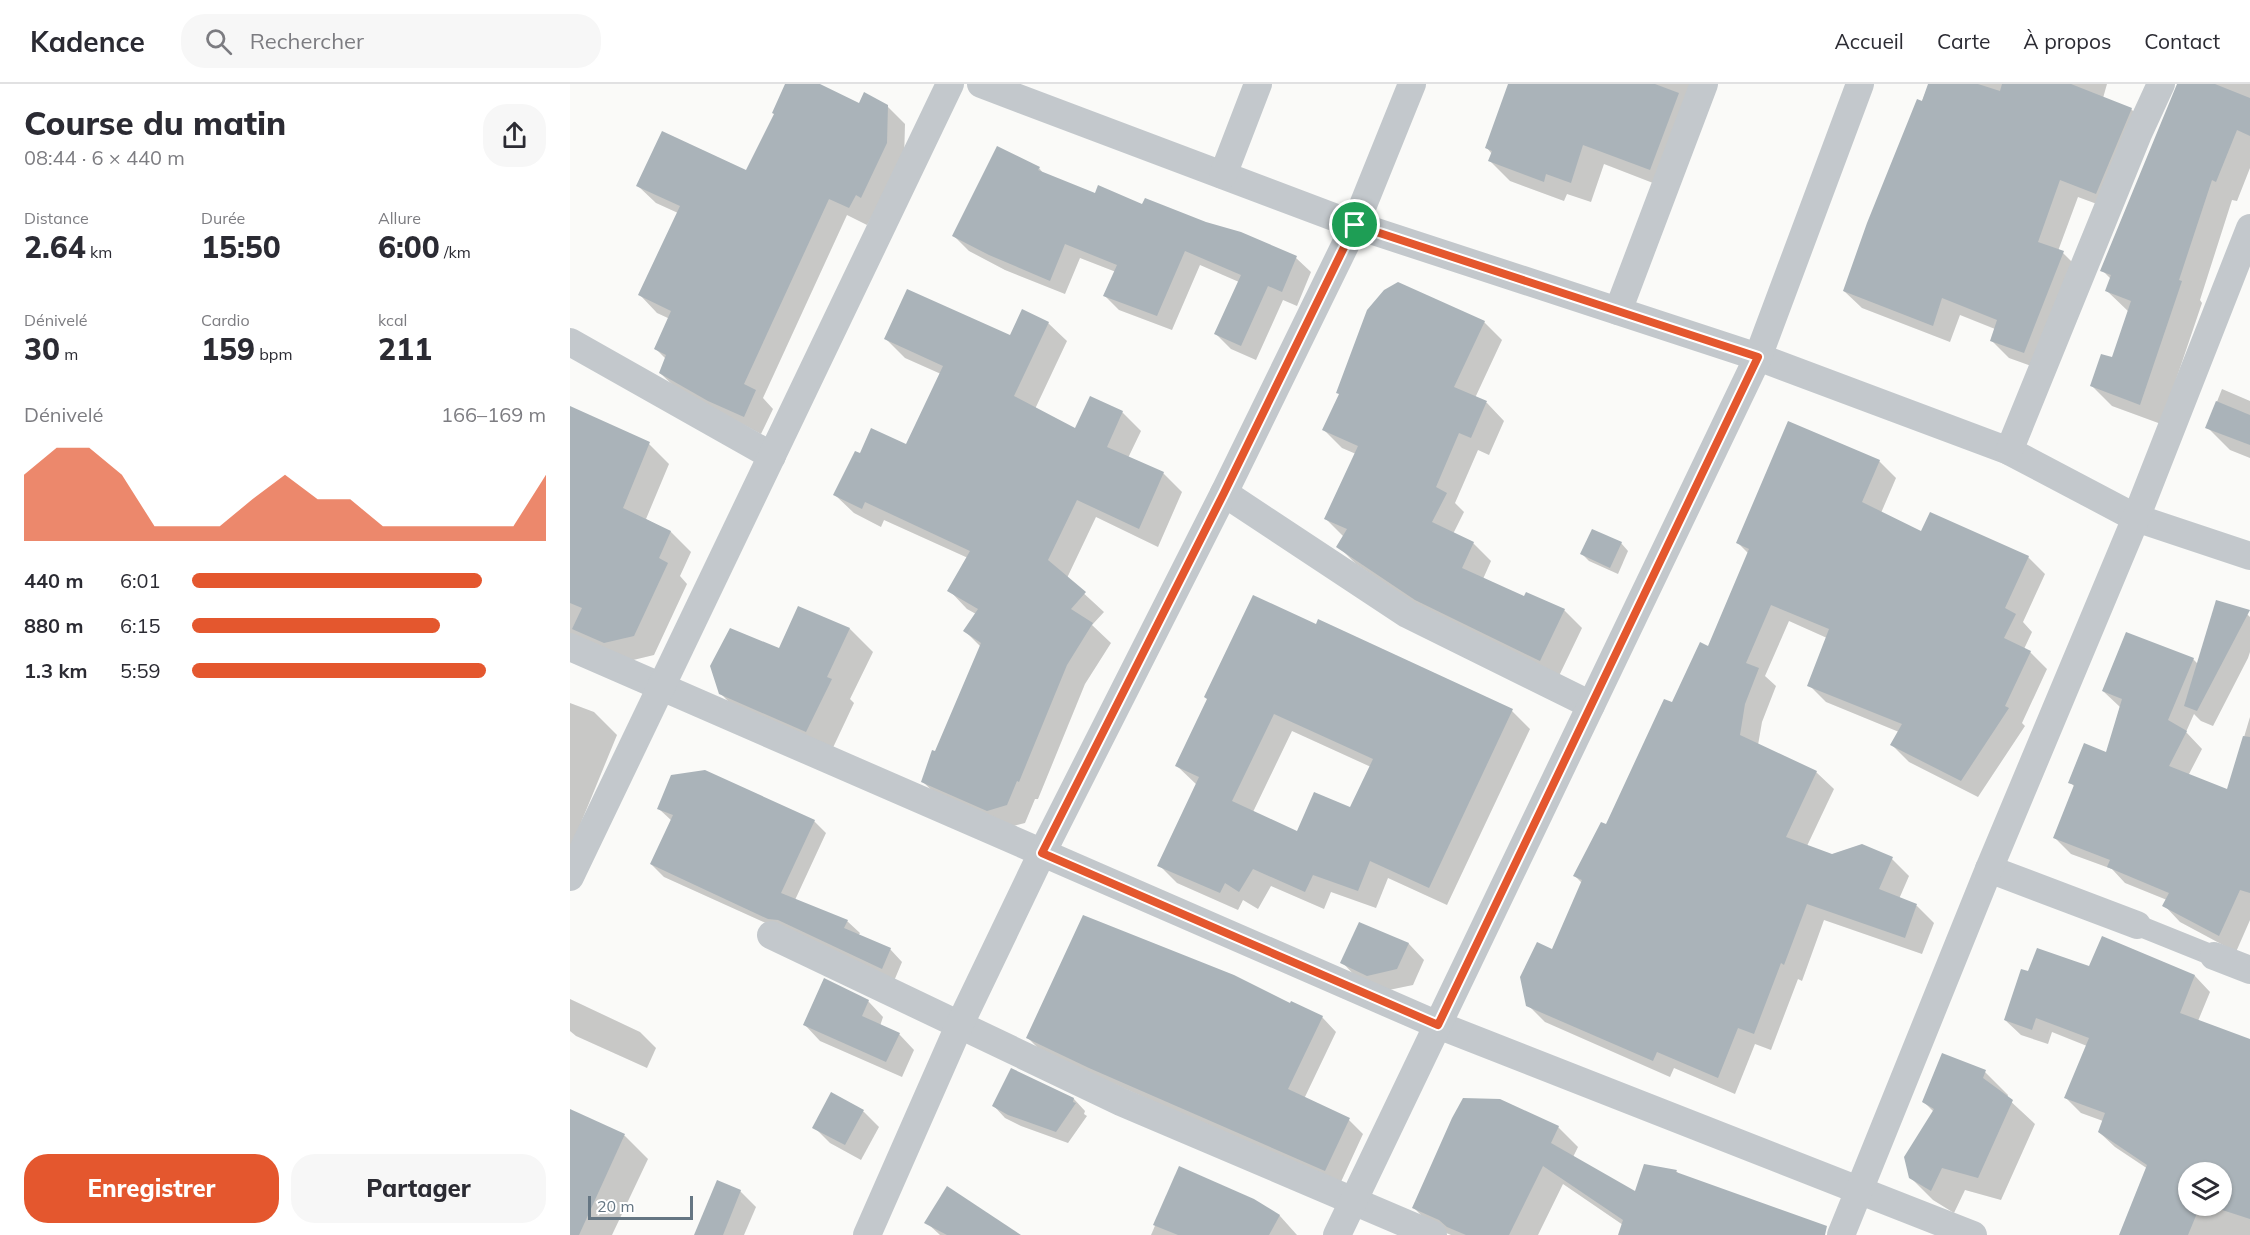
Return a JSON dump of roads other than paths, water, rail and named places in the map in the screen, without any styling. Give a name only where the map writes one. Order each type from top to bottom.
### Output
[{"type":"street","points":[[570,877],[950,84]]},
{"type":"street","points":[[981,84],[1355,225],[1758,357],[2009,451],[2136,518],[2250,556]]},
{"type":"street","points":[[1223,175],[1258,84]]},
{"type":"street","points":[[867,1235],[959,1026],[1042,853],[1224,493],[1355,225],[1412,84]]},
{"type":"street","points":[[1618,311],[1704,84]]},
{"type":"street","points":[[1337,1235],[1758,357],[1860,84]]},
{"type":"street","points":[[2009,451],[2138,134],[2161,84]]},
{"type":"street","points":[[1841,1235],[1989,869],[2136,518],[2250,228]]},
{"type":"street","points":[[570,342],[772,456]]},
{"type":"street","points":[[1224,493],[1407,614],[1592,705]]},
{"type":"street","points":[[570,646],[1438,1025],[1973,1235]]},
{"type":"street","points":[[1989,869],[2250,970]]},
{"type":"street","points":[[771,935],[1121,1102],[1433,1235]]}]
